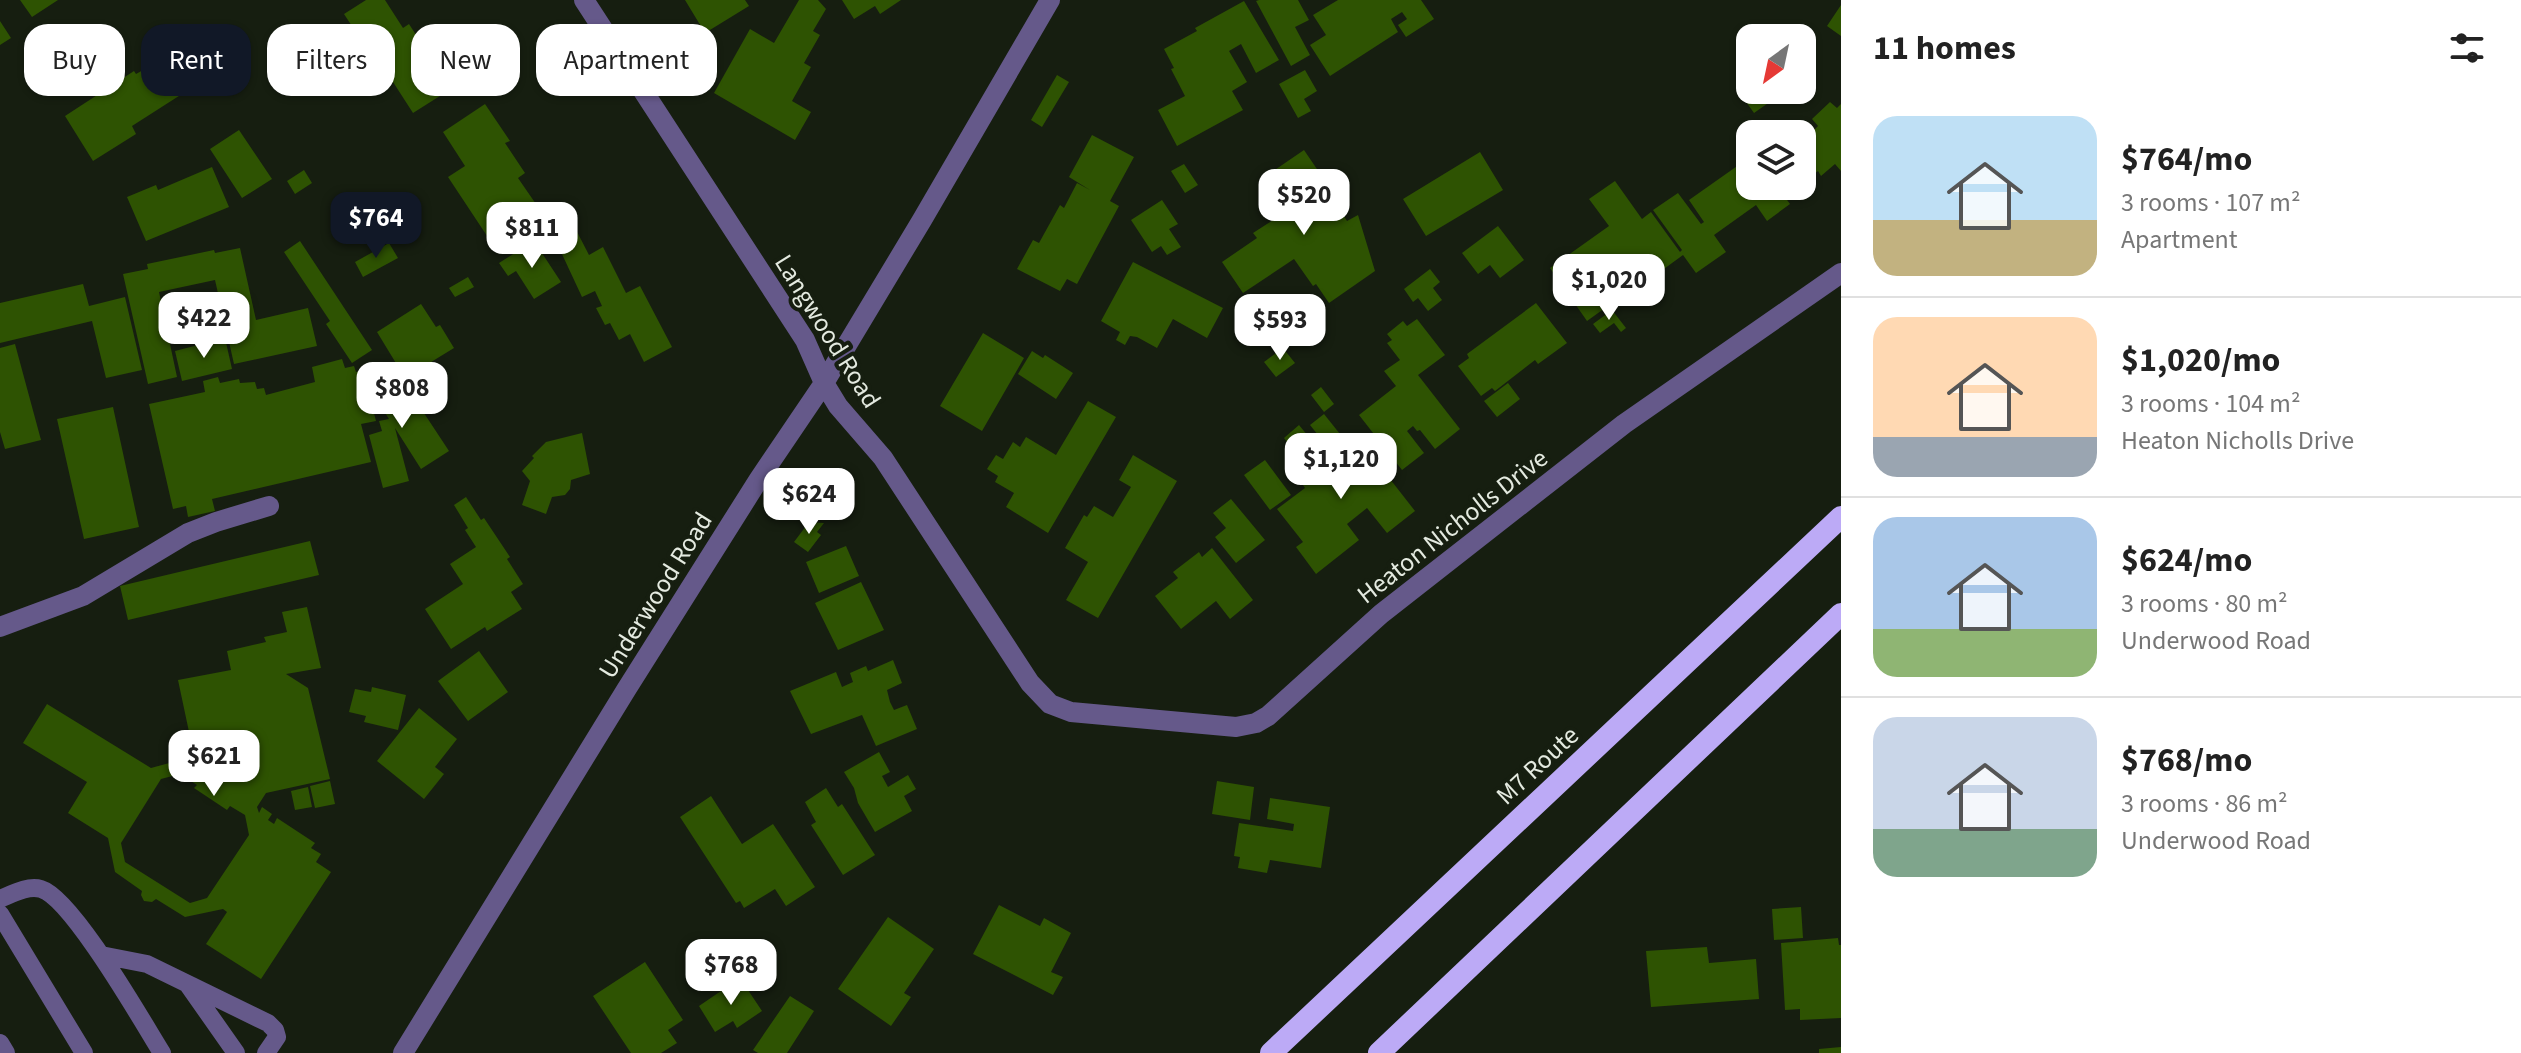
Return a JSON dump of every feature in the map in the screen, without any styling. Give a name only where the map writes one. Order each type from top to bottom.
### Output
[{"type":"highway","name":"M7 Route","points":[[1271,1053],[1841,517]]},
{"type":"highway","points":[[1379,1053],[1841,614]]},
{"type":"street","name":"Langwood Road","points":[[584,0],[805,340],[838,406],[883,458],[1030,683],[1050,704],[1071,712]]},
{"type":"street","name":"Underwood Road","points":[[403,1053],[626,690],[759,479],[824,383],[1050,0]]},
{"type":"street","name":"Heaton Nicholls Drive","points":[[1071,712],[1206,726],[1236,727],[1256,723],[1268,716],[1381,614],[1624,424],[1841,273]]},
{"type":"street","points":[[0,627],[83,596],[188,533],[269,506]]},
{"type":"lane","points":[[0,899],[33,888],[57,897],[101,955],[162,1053]]},
{"type":"lane","points":[[0,914],[84,1053]]},
{"type":"lane","points":[[101,955],[147,964],[272,1026],[277,1037],[266,1053]]},
{"type":"lane","points":[[187,984],[236,1053]]},
{"type":"lane","points":[[0,1043],[6,1053]]},
{"type":"building","points":[[20,0],[58,0],[32,17]]},
{"type":"building","points":[[366,0],[385,0],[403,28],[409,24],[411,27],[411,96],[440,96],[413,113],[395,85],[395,24],[351,24],[344,14]]},
{"type":"building","points":[[685,0],[745,0],[749,6],[717,26],[700,24]]},
{"type":"building","points":[[799,0],[818,0],[826,9],[813,31],[820,35],[804,63],[811,67],[792,101],[811,112],[795,140],[717,95],[717,88],[750,29],[774,43]]},
{"type":"building","points":[[842,0],[901,0],[880,14],[875,6],[854,19]]},
{"type":"building","points":[[1298,0],[1309,20],[1295,27],[1310,55],[1291,66],[1256,1]]},
{"type":"building","points":[[1338,0],[1421,0],[1434,19],[1406,37],[1398,25],[1407,19],[1402,12],[1391,19],[1398,32],[1330,76],[1310,45],[1326,35],[1313,15]]},
{"type":"building","points":[[1244,1],[1279,60],[1256,73],[1241,44],[1229,51],[1247,82],[1232,91],[1243,110],[1177,146],[1158,110],[1185,96],[1164,49]]},
{"type":"building","points":[[1841,5],[1841,36],[1827,26]]},
{"type":"building","points":[[0,21],[11,38],[0,45]]},
{"type":"building","points":[[1305,70],[1317,91],[1304,99],[1311,111],[1298,118],[1279,84]]},
{"type":"building","points":[[134,71],[136,74],[141,71],[141,96],[179,96],[132,126],[136,134],[93,161],[65,116],[96,96],[125,96],[125,77]]},
{"type":"building","points":[[1057,75],[1069,82],[1042,127],[1031,120]]},
{"type":"building","points":[[1830,102],[1837,108],[1841,104],[1841,171],[1835,164],[1821,176],[1816,172],[1818,126],[1812,119]]},
{"type":"building","points":[[485,104],[510,141],[505,143],[525,173],[518,178],[538,207],[534,210],[539,218],[495,248],[448,177],[465,166],[443,132]]},
{"type":"building","points":[[1748,104],[1767,104],[1754,113]]},
{"type":"building","points":[[239,130],[272,179],[242,198],[210,149]]},
{"type":"building","points":[[1092,135],[1134,157],[1110,201],[1119,206],[1077,284],[1067,279],[1060,291],[1017,269],[1033,240],[1039,243],[1060,205],[1064,208],[1077,183],[1090,190],[1069,177]]},
{"type":"building","points":[[1304,150],[1321,175],[1306,186],[1318,204],[1331,196],[1347,221],[1358,215],[1375,271],[1329,303],[1294,259],[1243,293],[1222,262],[1257,238],[1253,233],[1273,220],[1277,207],[1267,192],[1270,189],[1263,178]]},
{"type":"building","points":[[1480,152],[1503,190],[1426,236],[1403,199]]},
{"type":"building","points":[[1184,164],[1198,185],[1185,193],[1171,171]]},
{"type":"building","points":[[212,167],[229,207],[146,241],[127,197],[156,185],[158,190]]},
{"type":"building","points":[[1736,167],[1736,200],[1787,200],[1790,204],[1767,221],[1756,205],[1714,235],[1726,252],[1696,273],[1683,255],[1653,277],[1647,269],[1646,274],[1617,295],[1619,298],[1587,321],[1550,268],[1609,226],[1589,199],[1615,181],[1642,219],[1651,212],[1680,252],[1682,250],[1653,210],[1678,193],[1701,224],[1704,222],[1689,200]]},
{"type":"building","points":[[304,170],[312,183],[295,194],[287,181]]},
{"type":"building","points":[[1162,200],[1178,224],[1169,229],[1181,247],[1167,255],[1161,246],[1152,252],[1131,220]]},
{"type":"building","points":[[574,226],[589,255],[603,247],[626,293],[640,286],[672,347],[644,362],[630,334],[619,340],[610,323],[605,325],[596,308],[602,306],[595,291],[582,297],[554,237]]},
{"type":"building","points":[[1498,226],[1524,260],[1500,278],[1490,265],[1478,274],[1462,253]]},
{"type":"building","points":[[300,241],[372,350],[352,363],[326,324],[330,321],[284,252]]},
{"type":"building","points":[[534,241],[561,282],[534,299],[516,271],[508,276],[499,263]]},
{"type":"building","points":[[389,243],[398,258],[363,277],[355,262]]},
{"type":"building","points":[[240,248],[256,320],[308,308],[317,346],[234,364],[215,280],[159,292],[177,377],[148,384],[123,274],[148,269],[147,264],[214,250],[215,253]]},
{"type":"building","points":[[1133,262],[1223,308],[1207,338],[1173,319],[1157,348],[1137,337],[1130,336],[1125,345],[1116,340],[1120,332],[1101,321]]},
{"type":"building","points":[[1430,269],[1440,282],[1433,288],[1442,300],[1428,311],[1418,298],[1413,302],[1404,289]]},
{"type":"building","points":[[468,277],[474,287],[455,297],[449,288]]},
{"type":"building","points":[[83,284],[89,306],[125,297],[142,370],[106,378],[92,321],[0,343],[0,303]]},
{"type":"building","points":[[1536,303],[1567,343],[1538,364],[1535,360],[1495,391],[1492,388],[1481,396],[1458,366],[1469,358],[1467,354]]},
{"type":"building","points":[[421,304],[436,327],[440,325],[454,348],[405,378],[377,332]]},
{"type":"building","points":[[1612,310],[1626,328],[1621,332],[1614,323],[1600,333],[1593,324]]},
{"type":"building","points":[[1417,319],[1445,355],[1418,375],[1460,429],[1435,449],[1413,426],[1407,431],[1424,453],[1402,470],[1359,415],[1396,386],[1384,371],[1400,360],[1387,343],[1392,340],[1387,334],[1403,321],[1407,326]]},
{"type":"building","points":[[983,333],[1024,358],[982,431],[940,406]]},
{"type":"building","points":[[225,338],[232,369],[182,381],[175,351]]},
{"type":"building","points":[[15,344],[41,440],[5,449],[0,432],[0,348]]},
{"type":"building","points":[[1283,348],[1295,363],[1276,377],[1264,362]]},
{"type":"building","points":[[1032,351],[1043,358],[1045,355],[1073,373],[1056,399],[1018,374]]},
{"type":"building","points":[[342,359],[345,368],[354,366],[356,372],[363,370],[376,421],[361,424],[371,462],[212,499],[215,511],[188,517],[186,506],[173,509],[149,404],[205,392],[203,381],[218,377],[220,383],[239,379],[240,383],[255,382],[257,389],[264,388],[266,395],[315,382],[312,367]]},
{"type":"building","points":[[391,363],[449,451],[421,469],[395,428],[409,481],[383,488],[369,435],[382,431],[379,421],[389,419],[379,403],[383,400],[368,378]]},
{"type":"building","points":[[1508,383],[1520,399],[1497,417],[1484,401]]},
{"type":"building","points":[[1321,387],[1334,404],[1324,412],[1311,395]]},
{"type":"building","points":[[1088,401],[1116,417],[1048,533],[1006,507],[1014,493],[995,482],[998,476],[987,469],[996,455],[1003,459],[1013,442],[1020,447],[1026,437],[1056,455]]},
{"type":"building","points":[[113,407],[139,527],[84,539],[57,419]]},
{"type":"building","points":[[1324,414],[1356,454],[1365,447],[1415,511],[1387,533],[1367,508],[1347,524],[1359,540],[1316,574],[1296,547],[1303,542],[1277,509],[1305,488],[1301,482],[1321,467],[1325,472],[1335,465],[1338,469],[1342,465],[1310,425]]},
{"type":"building","points":[[1299,425],[1317,447],[1301,460],[1284,438]]},
{"type":"building","points":[[582,433],[590,474],[571,480],[570,489],[565,495],[552,497],[546,514],[522,505],[530,481],[522,471],[534,458],[532,456],[546,442]]},
{"type":"building","points":[[1133,455],[1177,481],[1098,618],[1066,600],[1088,562],[1065,548],[1084,515],[1087,517],[1094,506],[1113,517],[1131,487],[1119,480]]},
{"type":"building","points":[[1265,460],[1291,495],[1270,510],[1244,475]]},
{"type":"building","points":[[466,497],[510,557],[507,559],[523,584],[511,592],[522,609],[487,631],[485,627],[451,649],[425,609],[463,584],[450,564],[476,547],[454,505]]},
{"type":"building","points":[[1231,499],[1265,540],[1236,563],[1215,537],[1226,528],[1213,513]]},
{"type":"building","points":[[809,522],[824,523],[817,532],[821,535],[808,552],[794,542]]},
{"type":"building","points":[[310,541],[319,575],[128,620],[120,586]]},
{"type":"building","points":[[846,546],[859,576],[819,593],[806,562]]},
{"type":"building","points":[[1212,548],[1253,600],[1230,619],[1216,601],[1181,629],[1155,596],[1178,578],[1173,572],[1199,552],[1202,557]]},
{"type":"building","points":[[861,582],[884,630],[838,650],[815,603]]},
{"type":"building","points":[[307,607],[321,668],[286,674],[308,688],[330,779],[266,793],[257,807],[259,813],[262,807],[272,814],[268,820],[274,824],[277,818],[315,843],[311,848],[321,854],[316,862],[331,872],[261,979],[206,944],[227,912],[223,909],[185,917],[156,899],[144,901],[142,891],[115,872],[108,838],[68,813],[87,782],[23,743],[47,704],[151,768],[184,759],[192,746],[178,680],[231,670],[227,651],[266,642],[264,637],[287,632],[282,612]],"holes":[[[180,774],[197,785],[194,788],[227,810],[230,806],[245,815],[249,835],[207,898],[190,903],[125,862],[121,843],[161,779]]]},
{"type":"building","points":[[479,651],[508,692],[468,721],[438,681]]},
{"type":"building","points":[[893,660],[902,683],[887,690],[890,702],[894,710],[907,705],[917,729],[876,746],[862,715],[811,734],[790,691],[836,672],[842,687],[853,682],[850,673],[866,666],[868,671]]},
{"type":"building","points":[[372,687],[406,695],[398,730],[364,722],[366,716],[349,712],[355,689],[371,692]]},
{"type":"building","points":[[419,708],[457,739],[435,767],[444,774],[424,799],[377,761]]},
{"type":"building","points":[[879,752],[890,772],[882,776],[888,787],[908,775],[916,789],[904,796],[912,811],[875,832],[844,772]]},
{"type":"building","points":[[330,781],[335,804],[315,808],[310,786]]},
{"type":"building","points":[[1217,781],[1254,787],[1250,820],[1212,814]]},
{"type":"building","points":[[308,787],[312,807],[295,810],[291,791]]},
{"type":"building","points":[[826,788],[838,807],[842,804],[875,855],[843,875],[811,825],[816,822],[805,802]]},
{"type":"building","points":[[711,796],[742,844],[773,824],[815,887],[786,906],[775,889],[744,908],[740,901],[736,903],[680,817]]},
{"type":"building","points":[[1270,798],[1330,807],[1321,868],[1270,860],[1267,873],[1238,868],[1240,857],[1234,856],[1239,823],[1293,831],[1294,824],[1267,819]]},
{"type":"building","points":[[999,905],[1040,926],[1044,918],[1071,933],[1051,972],[1063,977],[1053,995],[973,954]]},
{"type":"building","points":[[1801,907],[1803,938],[1774,940],[1772,909]]},
{"type":"building","points":[[888,917],[934,949],[904,993],[911,997],[891,1026],[838,989]]},
{"type":"building","points":[[1838,938],[1841,945],[1841,1018],[1800,1020],[1800,1009],[1785,1010],[1781,943]]},
{"type":"building","points":[[1707,947],[1709,963],[1756,959],[1759,999],[1651,1007],[1646,951]]},
{"type":"building","points":[[645,962],[683,1020],[668,1030],[677,1043],[661,1053],[631,1053],[593,996]]},
{"type":"building","points":[[740,978],[762,1011],[737,1028],[733,1021],[715,1032],[699,1006]]},
{"type":"building","points":[[790,996],[814,1011],[787,1053],[758,1053],[753,1050]]},
{"type":"building","points":[[1841,1047],[1841,1053],[1819,1053],[1819,1049]]}]
